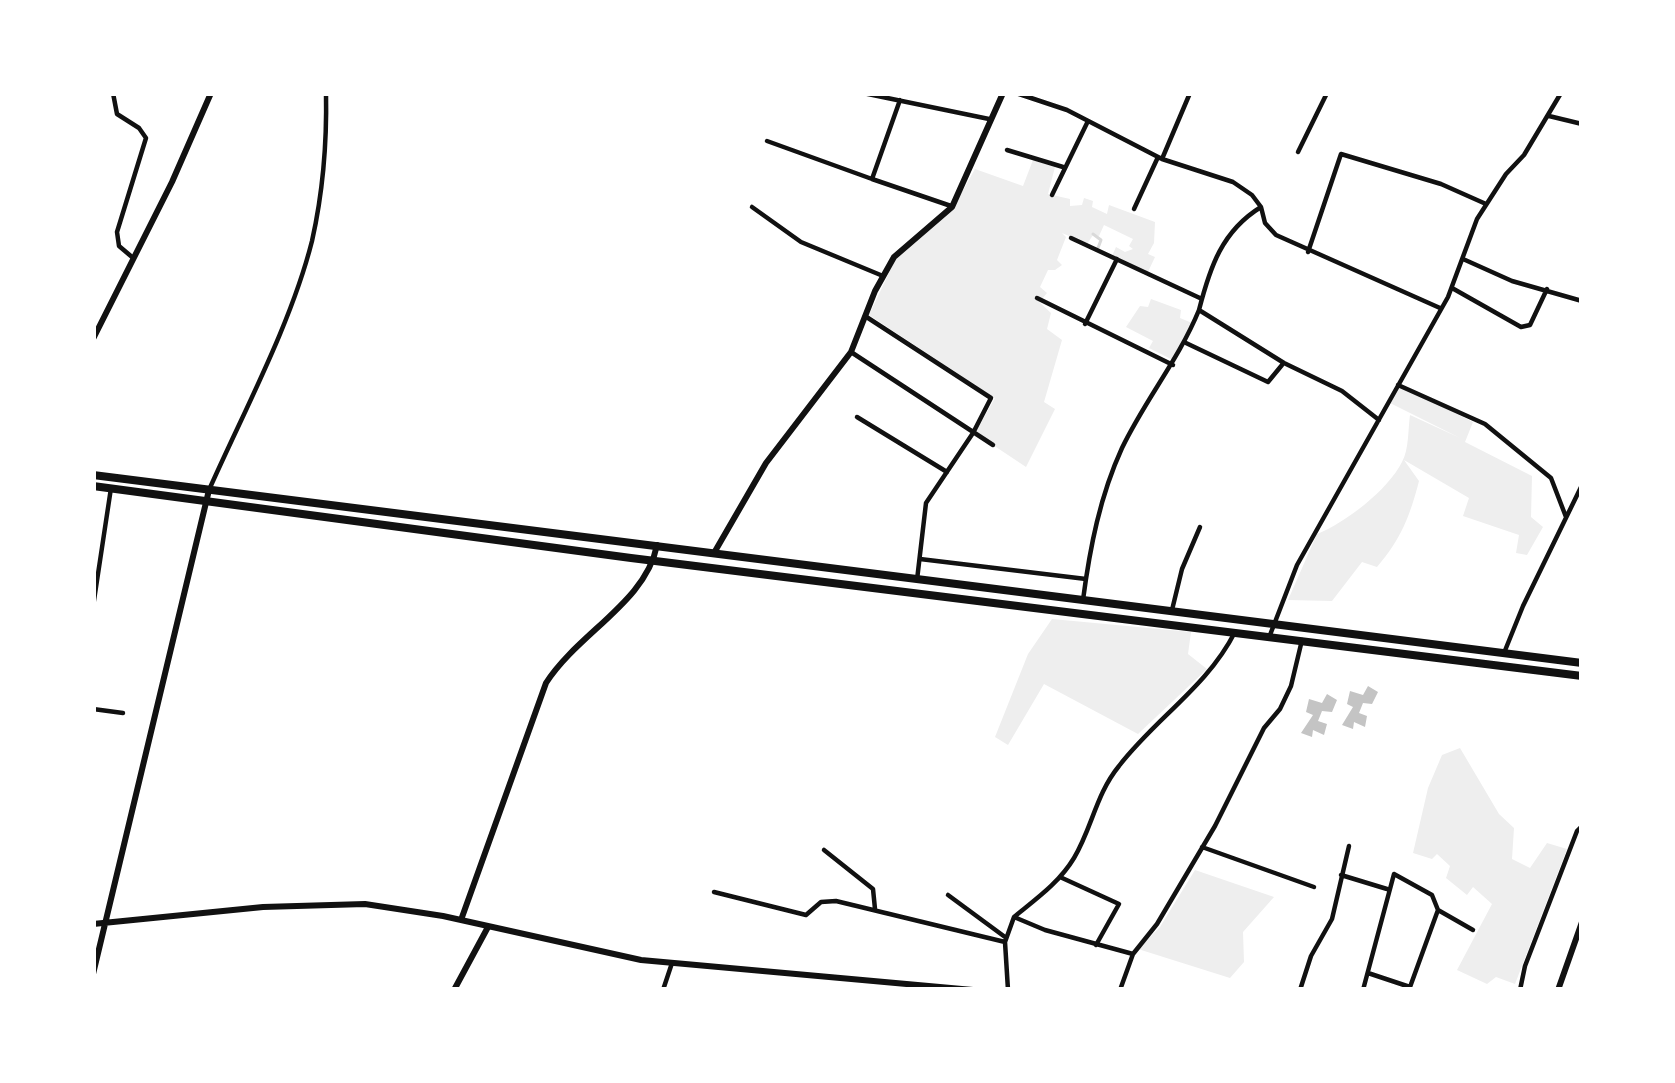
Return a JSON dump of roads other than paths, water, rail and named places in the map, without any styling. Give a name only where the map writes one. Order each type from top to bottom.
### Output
[{"type":"main road","points":[[93,475],[1582,663]]},
{"type":"main road","points":[[93,486],[1582,676]]},
{"type":"main road","points":[[1017,605],[1019,592]]},
{"type":"street","points":[[100,93],[113,93],[117,114],[140,128],[146,138],[117,232],[119,246],[133,256]]},
{"type":"street","points":[[93,339],[211,93]]},
{"type":"street","points":[[93,974],[208,490],[269,354],[311,244],[324,165],[326,93]]},
{"type":"street","points":[[864,93],[989,119]]},
{"type":"street","points":[[714,554],[766,463],[851,352],[883,276],[901,249],[952,207],[1003,93]]},
{"type":"street","points":[[1016,93],[1088,121],[1160,158],[1233,182],[1252,195],[1270,230],[1308,252],[1442,309]]},
{"type":"street","points":[[1134,209],[1190,93]]},
{"type":"street","points":[[1298,152],[1327,93]]},
{"type":"street","points":[[1270,636],[1297,565],[1442,309],[1486,204],[1550,116],[1561,93]]},
{"type":"street","points":[[872,178],[900,100]]},
{"type":"street","points":[[1550,116],[1582,124]]},
{"type":"street","points":[[1052,195],[1088,121]]},
{"type":"street","points":[[767,141],[952,207]]},
{"type":"street","points":[[1007,150],[1063,167]]},
{"type":"street","points":[[1308,252],[1341,154],[1425,178],[1486,204]]},
{"type":"street","points":[[752,207],[810,247],[883,276]]},
{"type":"street","points":[[1083,600],[1100,507],[1124,444],[1186,343],[1228,234],[1261,207]]},
{"type":"street","points":[[1071,238],[1202,299]]},
{"type":"street","points":[[1085,324],[1117,259]]},
{"type":"street","points":[[1463,260],[1582,301]]},
{"type":"street","points":[[1452,288],[1521,327],[1530,326],[1547,289]]},
{"type":"street","points":[[1037,298],[1173,365]]},
{"type":"street","points":[[1199,310],[1284,363],[1342,391],[1379,420]]},
{"type":"street","points":[[865,316],[990,395],[991,403],[924,507],[917,580]]},
{"type":"street","points":[[1186,343],[1268,382],[1284,363]]},
{"type":"street","points":[[851,352],[993,446]]},
{"type":"street","points":[[1398,385],[1485,424],[1551,478],[1566,517]]},
{"type":"street","points":[[857,417],[946,472]]},
{"type":"street","points":[[1504,653],[1582,485]]},
{"type":"street","points":[[93,607],[110,488]]},
{"type":"street","points":[[1172,610],[1182,569],[1200,527]]},
{"type":"street","points":[[461,920],[546,682],[569,651],[636,591],[654,561],[657,545]]},
{"type":"street","points":[[920,559],[1086,579]]},
{"type":"street","points":[[1009,990],[1005,940],[1014,917],[1074,859],[1093,808],[1114,771],[1206,679],[1235,632]]},
{"type":"street","points":[[1120,990],[1133,954],[1157,924],[1264,728],[1280,709],[1303,640]]},
{"type":"street","points":[[93,709],[123,713]]},
{"type":"street","points":[[1520,990],[1542,919],[1582,826]]},
{"type":"street","points":[[1300,990],[1311,956],[1332,919],[1349,846]]},
{"type":"street","points":[[1202,848],[1314,887]]},
{"type":"street","points":[[824,850],[873,889],[875,910]]},
{"type":"street","points":[[1341,874],[1387,889]]},
{"type":"street","points":[[1363,990],[1394,874],[1432,895],[1438,910],[1473,931]]},
{"type":"street","points":[[1060,877],[1120,904],[1096,945]]},
{"type":"street","points":[[714,892],[806,916],[824,901],[1005,940]]},
{"type":"street","points":[[948,896],[1005,940]]},
{"type":"street","points":[[93,924],[364,904],[641,960],[868,985],[974,990]]},
{"type":"street","points":[[1368,973],[1410,987],[1438,910]]},
{"type":"street","points":[[1014,917],[1133,954]]},
{"type":"street","points":[[1558,990],[1582,922]]},
{"type":"street","points":[[454,990],[488,926]]},
{"type":"street","points":[[663,990],[672,963]]},
{"type":"waterway","points":[[1093,234],[1101,240],[1098,248]]}]
